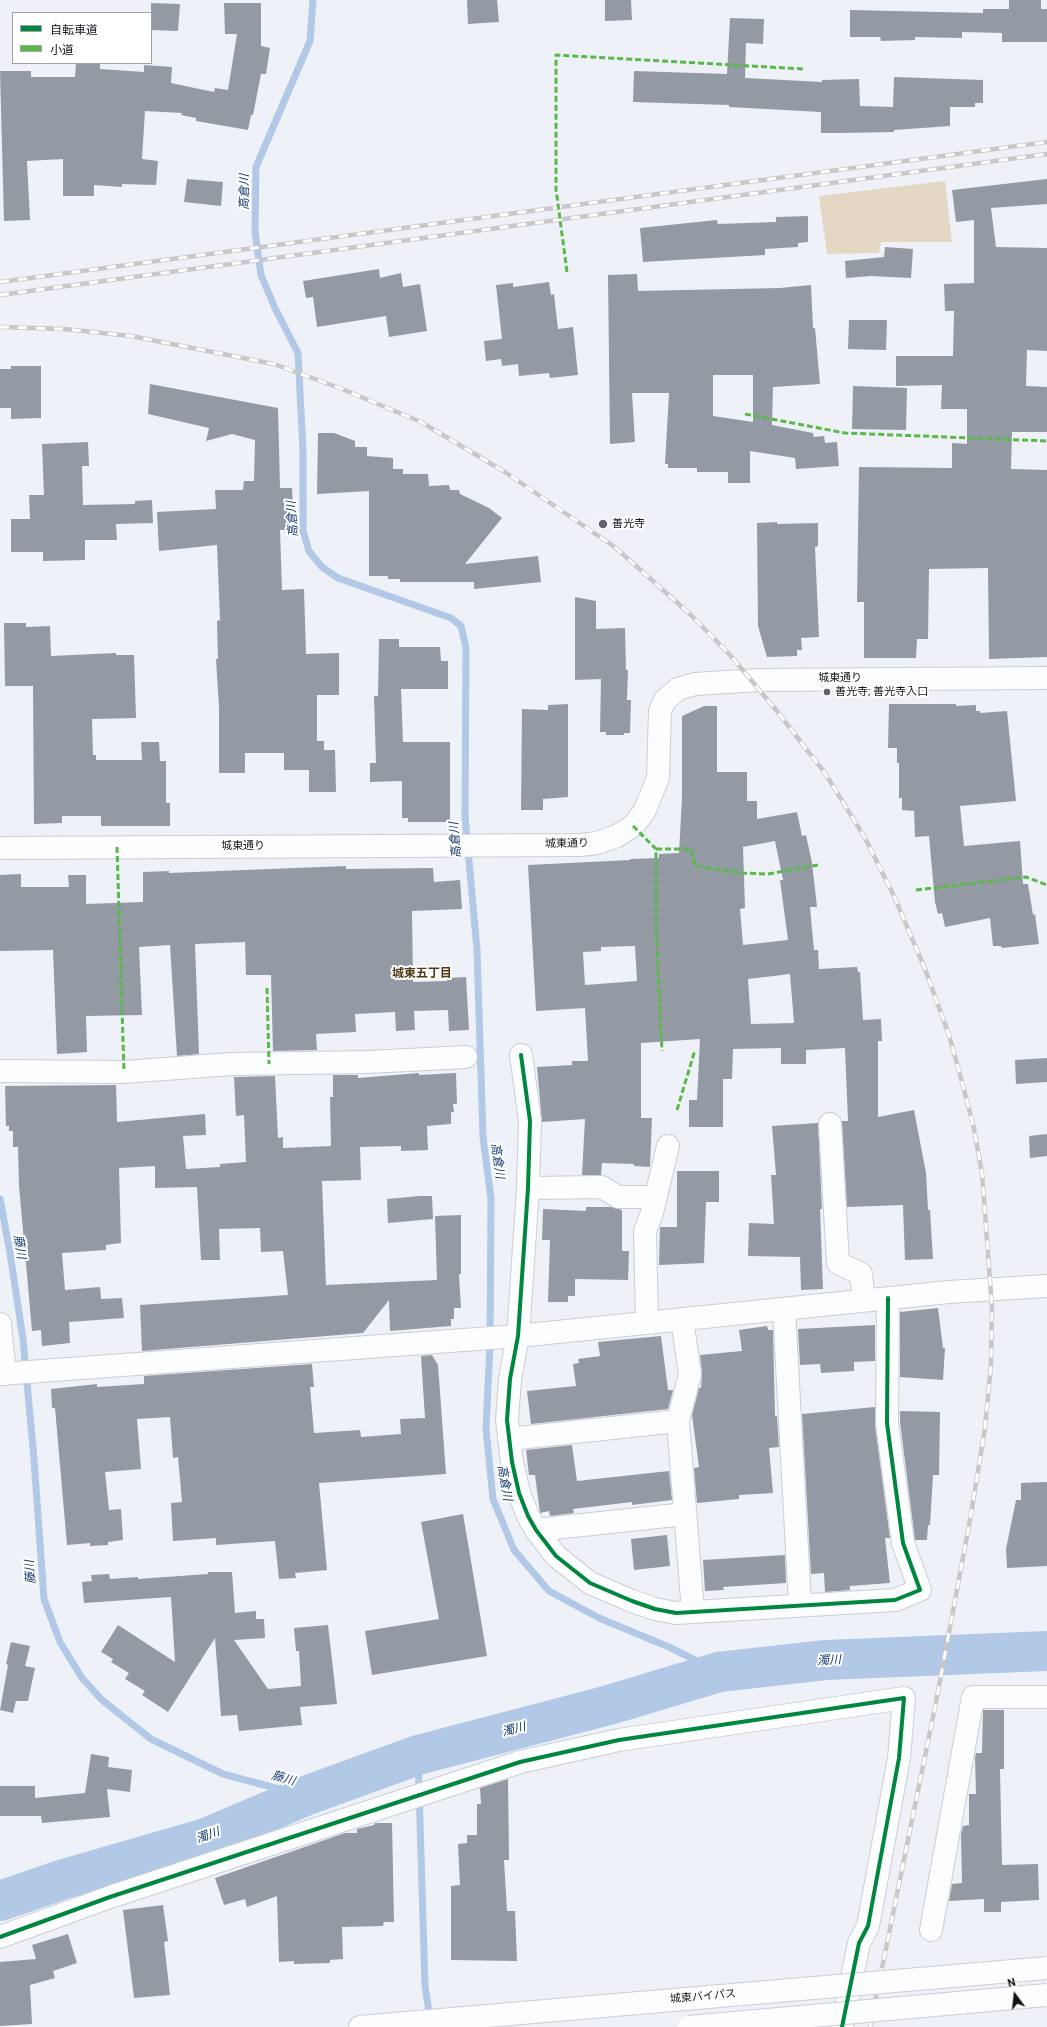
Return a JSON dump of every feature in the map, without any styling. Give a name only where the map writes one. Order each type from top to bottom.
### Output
[{"type":"main road","name":"城東通り","points":[[0,848],[581,845],[597,843],[617,836],[633,826],[644,812],[658,778],[660,711],[665,700],[678,689],[695,684],[803,678],[1047,678]]},
{"type":"main road","points":[[521,1055],[530,1121],[528,1188],[511,1337],[510,1386],[507,1420],[512,1462],[519,1493],[528,1516],[536,1530],[556,1556],[590,1583],[610,1593],[655,1609],[676,1613],[800,1604],[895,1600],[920,1590],[903,1543],[887,1423],[888,1298]]},
{"type":"main road","points":[[0,1071],[124,1072],[232,1064],[368,1062],[466,1058]]},
{"type":"main road","points":[[830,1124],[838,1263],[861,1274],[864,1300]]},
{"type":"main road","points":[[647,1323],[645,1231],[656,1197],[668,1146]]},
{"type":"main road","points":[[528,1188],[602,1187],[618,1197],[656,1197]]},
{"type":"main road","points":[[0,1324],[5,1373],[511,1337],[864,1300],[949,1292],[1047,1286]]},
{"type":"main road","points":[[784,1309],[800,1604]]},
{"type":"main road","points":[[682,1319],[690,1374],[678,1421],[693,1612]]},
{"type":"main road","points":[[509,1439],[678,1421]]},
{"type":"main road","points":[[536,1530],[685,1514]]},
{"type":"main road","points":[[931,1930],[973,1697],[1047,1697]]},
{"type":"main road","points":[[0,1937],[110,1897],[520,1762],[619,1740],[904,1698],[898,1765],[868,1926],[859,1943],[842,2027]]},
{"type":"main road","name":"城東バイパス","points":[[360,2027],[1047,1968]]},
{"type":"main road","points":[[689,2027],[1047,1995]]},
{"type":"shaded area","points":[[945,181],[952,242],[881,242],[879,253],[827,254],[819,196]]},
{"type":"building","points":[[467,0],[497,0],[499,22],[468,24]]},
{"type":"building","points":[[605,0],[631,0],[632,20],[605,21]]},
{"type":"building","points":[[1009,0],[1041,0],[1041,9],[1047,9],[1047,42],[1002,42],[1002,33],[962,32],[962,38],[915,37],[915,40],[881,41],[880,37],[850,37],[850,10],[983,13],[983,9],[1009,9]]},
{"type":"building","points":[[151,3],[180,4],[178,31],[152,30]]},
{"type":"building","points":[[224,3],[261,3],[261,46],[270,48],[266,74],[261,74],[253,115],[251,115],[248,130],[196,121],[196,118],[181,115],[182,113],[145,111],[142,159],[158,161],[156,185],[122,184],[122,187],[94,185],[94,196],[63,196],[63,159],[27,161],[30,220],[4,221],[0,71],[31,71],[31,77],[75,77],[76,64],[100,64],[100,69],[144,72],[144,65],[172,67],[171,83],[214,92],[215,88],[228,90],[237,34],[225,34]]},
{"type":"building","points":[[730,18],[764,19],[763,44],[746,43],[745,78],[822,82],[822,80],[859,79],[860,106],[893,107],[894,77],[983,80],[983,103],[975,103],[975,107],[950,107],[950,126],[894,130],[894,132],[821,133],[821,112],[729,107],[729,105],[633,102],[634,71],[727,74]]},
{"type":"building","points":[[187,179],[223,182],[221,206],[184,202]]},
{"type":"building","points":[[1047,179],[1047,204],[991,208],[996,247],[1047,248],[1047,351],[1027,350],[1026,386],[1047,387],[1047,432],[1012,432],[1011,469],[1047,470],[1047,657],[989,659],[988,568],[929,569],[928,639],[917,639],[916,658],[864,658],[864,602],[857,602],[859,467],[952,468],[952,443],[967,444],[967,409],[941,409],[942,385],[896,386],[896,356],[953,356],[954,311],[945,311],[944,284],[974,283],[974,220],[956,222],[952,190]]},
{"type":"building","points":[[808,216],[808,242],[798,243],[798,247],[765,249],[765,255],[643,262],[640,228],[717,220],[718,224],[776,222],[776,217]]},
{"type":"building","points":[[885,247],[913,249],[911,278],[871,276],[846,278],[845,261],[884,257]]},
{"type":"building","points":[[379,269],[380,278],[401,273],[403,287],[420,284],[427,331],[389,337],[386,316],[317,327],[313,297],[306,298],[303,281]]},
{"type":"building","points":[[637,274],[638,291],[780,288],[811,285],[813,328],[815,328],[820,384],[773,387],[772,425],[813,433],[814,437],[824,436],[825,443],[837,442],[839,466],[796,469],[795,458],[750,451],[750,483],[728,483],[728,472],[697,472],[697,468],[668,468],[668,464],[665,464],[669,393],[632,393],[635,442],[610,444],[608,275]],"holes":[[[713,375],[753,375],[753,422],[713,416]]]},
{"type":"building","points":[[549,282],[551,295],[554,294],[558,329],[573,327],[578,375],[550,378],[549,373],[519,376],[518,364],[502,366],[501,359],[486,361],[484,341],[502,339],[496,285],[513,283],[513,287]]},
{"type":"building","points":[[849,320],[887,320],[886,350],[848,349]]},
{"type":"building","points":[[11,366],[41,366],[41,418],[11,419],[11,408],[0,408],[0,369],[11,369]]},
{"type":"building","points":[[150,384],[278,408],[280,488],[292,488],[294,530],[280,530],[282,590],[304,589],[306,654],[339,653],[339,695],[317,695],[317,741],[324,741],[324,750],[335,750],[336,792],[309,792],[309,770],[284,770],[284,753],[245,753],[245,773],[219,773],[219,707],[216,659],[218,659],[217,621],[220,620],[217,545],[159,551],[157,512],[216,509],[215,490],[243,490],[244,481],[254,481],[255,440],[232,434],[206,441],[209,428],[148,414]]},
{"type":"building","points":[[853,386],[907,388],[906,430],[852,429]]},
{"type":"building","points":[[318,433],[334,433],[355,441],[355,447],[367,447],[367,456],[393,458],[393,469],[403,469],[403,474],[428,474],[429,486],[449,485],[450,490],[459,490],[460,494],[489,508],[502,518],[465,564],[538,556],[541,582],[474,589],[474,582],[400,582],[400,579],[388,579],[388,576],[369,576],[369,491],[317,494]]},
{"type":"building","points":[[88,442],[89,466],[82,466],[83,505],[135,504],[135,501],[152,500],[153,523],[116,524],[117,540],[85,540],[85,560],[43,561],[43,552],[11,552],[11,519],[30,519],[29,495],[44,495],[42,444]]},
{"type":"building","points":[[777,522],[777,524],[818,523],[818,546],[815,547],[819,637],[801,638],[802,650],[797,650],[797,656],[767,657],[758,626],[757,523]]},
{"type":"building","points":[[575,597],[596,601],[596,629],[625,628],[626,670],[628,670],[627,700],[631,700],[630,733],[624,733],[624,735],[606,735],[606,732],[600,732],[601,679],[575,680]]},
{"type":"building","points":[[4,623],[26,623],[26,627],[50,626],[51,656],[116,653],[116,655],[134,655],[136,718],[92,719],[93,755],[96,755],[96,760],[142,760],[141,742],[159,742],[160,761],[166,761],[166,803],[170,803],[170,826],[101,826],[101,816],[62,816],[62,823],[34,824],[33,686],[5,686]]},
{"type":"building","points":[[379,639],[399,639],[399,647],[440,647],[441,661],[448,661],[448,689],[401,689],[403,742],[450,742],[450,822],[408,822],[408,818],[402,818],[402,781],[370,782],[370,763],[376,763],[374,696],[378,696]]},
{"type":"building","points":[[568,704],[568,797],[543,799],[543,810],[521,810],[522,709],[548,710],[548,705]]},
{"type":"building","points":[[889,704],[956,704],[956,706],[976,705],[976,711],[980,711],[980,713],[1007,711],[1016,801],[960,806],[964,846],[1020,841],[1023,884],[1028,884],[1033,915],[1035,914],[1039,944],[1002,948],[1001,946],[993,946],[990,918],[945,927],[942,913],[938,914],[935,902],[929,836],[915,837],[914,811],[902,810],[902,798],[899,798],[899,763],[897,763],[897,748],[888,748]]},
{"type":"building","points":[[704,706],[717,706],[717,772],[747,772],[747,801],[757,801],[757,819],[797,812],[802,836],[806,835],[812,863],[817,907],[810,907],[814,950],[818,950],[819,969],[857,967],[858,972],[860,972],[863,1020],[881,1019],[882,1041],[878,1041],[878,1117],[914,1110],[926,1173],[933,1259],[905,1260],[903,1205],[847,1207],[842,1121],[848,1121],[845,1048],[806,1050],[806,1064],[781,1064],[781,1048],[733,1049],[732,1079],[723,1079],[723,1127],[689,1127],[689,1100],[697,1100],[700,1039],[641,1043],[641,1118],[652,1118],[650,1167],[634,1166],[634,1164],[602,1163],[601,1175],[582,1175],[585,1119],[542,1122],[537,1067],[572,1065],[572,1061],[588,1061],[585,1008],[536,1011],[528,865],[659,858],[659,854],[679,853],[682,798],[682,716]],"holes":[[[775,841],[783,880],[780,880],[788,940],[743,945],[740,909],[745,908],[743,847]],[[635,946],[637,981],[585,985],[583,952],[601,951],[601,947]],[[790,974],[794,1023],[751,1024],[748,979]]]},
{"type":"building","points":[[346,866],[346,869],[433,868],[434,882],[460,880],[462,909],[412,911],[413,982],[447,981],[447,978],[466,977],[469,1030],[449,1031],[448,1010],[414,1011],[415,1030],[396,1031],[395,1012],[355,1014],[356,1032],[316,1034],[317,1050],[273,1051],[271,975],[246,975],[245,942],[195,944],[199,1054],[177,1056],[170,945],[139,947],[142,1015],[86,1016],[87,1052],[57,1054],[53,950],[0,951],[0,875],[21,874],[21,887],[69,887],[68,875],[86,875],[86,904],[143,902],[143,872],[169,871],[169,873]]},
{"type":"building","points":[[1047,1058],[1047,1082],[1016,1084],[1015,1060]]},
{"type":"building","points":[[419,1073],[419,1075],[456,1073],[457,1104],[453,1104],[454,1112],[451,1112],[451,1124],[427,1126],[428,1150],[401,1151],[401,1146],[360,1147],[361,1180],[322,1181],[326,1285],[437,1280],[435,1216],[461,1215],[461,1274],[459,1274],[461,1308],[454,1308],[454,1319],[451,1319],[451,1326],[390,1331],[389,1300],[363,1333],[142,1351],[140,1305],[288,1295],[283,1251],[261,1252],[260,1228],[219,1229],[220,1260],[201,1260],[197,1187],[155,1188],[155,1166],[119,1168],[121,1243],[106,1245],[106,1250],[62,1253],[65,1290],[100,1287],[101,1299],[122,1298],[124,1318],[69,1322],[70,1343],[42,1346],[41,1330],[32,1331],[19,1186],[18,1147],[13,1147],[13,1131],[9,1131],[9,1126],[6,1126],[5,1086],[116,1085],[117,1122],[205,1114],[206,1135],[183,1136],[186,1169],[220,1167],[220,1164],[246,1162],[244,1115],[236,1116],[234,1077],[275,1076],[278,1138],[283,1137],[283,1148],[331,1146],[330,1097],[333,1097],[333,1075],[358,1075],[358,1078]]},
{"type":"building","points":[[818,1123],[822,1209],[820,1209],[823,1289],[801,1290],[800,1257],[748,1256],[749,1223],[774,1224],[771,1175],[776,1175],[772,1126]]},
{"type":"building","points":[[1047,1134],[1047,1156],[1030,1158],[1029,1136]]},
{"type":"building","points":[[677,1171],[719,1171],[719,1202],[706,1202],[704,1263],[659,1265],[660,1227],[677,1227]]},
{"type":"building","points":[[432,1196],[433,1219],[388,1223],[387,1199]]},
{"type":"building","points":[[586,1207],[611,1207],[622,1210],[622,1251],[629,1251],[628,1280],[575,1279],[575,1296],[568,1296],[568,1302],[548,1302],[550,1240],[542,1240],[543,1209],[586,1211]]},
{"type":"building","points":[[938,1308],[943,1348],[945,1348],[943,1380],[900,1377],[900,1312]]},
{"type":"building","points":[[875,1325],[875,1361],[854,1362],[854,1371],[821,1373],[820,1364],[800,1365],[798,1329]]},
{"type":"building","points":[[767,1326],[768,1330],[773,1330],[775,1416],[777,1416],[779,1447],[769,1448],[773,1493],[739,1495],[739,1499],[697,1503],[694,1468],[699,1467],[692,1415],[699,1388],[701,1388],[702,1372],[700,1355],[742,1351],[739,1330]]},
{"type":"building","points":[[661,1336],[668,1390],[673,1390],[668,1409],[531,1424],[527,1391],[576,1386],[573,1364],[579,1363],[578,1359],[600,1356],[598,1342]]},
{"type":"building","points":[[432,1355],[438,1365],[446,1474],[319,1483],[327,1570],[295,1573],[296,1578],[279,1579],[275,1541],[216,1545],[216,1538],[173,1541],[171,1503],[182,1502],[178,1457],[173,1458],[170,1417],[137,1419],[141,1469],[105,1472],[109,1510],[121,1509],[123,1540],[108,1542],[108,1545],[90,1546],[90,1543],[67,1545],[55,1408],[52,1408],[51,1389],[97,1384],[97,1387],[144,1384],[144,1376],[312,1364],[314,1387],[310,1387],[314,1433],[360,1430],[361,1437],[401,1434],[400,1419],[425,1418],[421,1356]]},
{"type":"building","points":[[875,1407],[875,1425],[890,1538],[885,1538],[890,1583],[850,1586],[850,1590],[825,1592],[824,1573],[811,1574],[802,1414]]},
{"type":"building","points":[[900,1411],[940,1412],[939,1475],[933,1475],[930,1525],[928,1525],[927,1540],[915,1540],[900,1422]]},
{"type":"building","points":[[572,1445],[577,1481],[669,1471],[672,1500],[632,1505],[632,1502],[573,1509],[574,1513],[550,1516],[549,1511],[540,1513],[535,1475],[529,1475],[526,1450]]},
{"type":"building","points":[[1047,1482],[1047,1566],[1007,1568],[1006,1549],[1016,1500],[1021,1500],[1021,1483]]},
{"type":"building","points":[[463,1514],[487,1656],[372,1675],[365,1631],[439,1619],[421,1522]]},
{"type":"building","points":[[667,1535],[670,1566],[634,1570],[631,1539]]},
{"type":"building","points":[[785,1555],[786,1583],[723,1587],[724,1590],[705,1591],[703,1560]]},
{"type":"building","points":[[208,1572],[232,1572],[235,1613],[256,1611],[256,1619],[264,1619],[265,1638],[234,1640],[268,1689],[301,1686],[299,1651],[296,1651],[294,1628],[328,1625],[337,1704],[300,1707],[302,1725],[239,1731],[237,1715],[221,1716],[215,1638],[168,1712],[142,1695],[145,1691],[125,1679],[129,1673],[111,1662],[113,1659],[101,1652],[118,1625],[175,1662],[171,1597],[84,1603],[82,1582],[92,1581],[91,1575],[109,1574],[110,1579],[138,1577],[138,1579],[208,1574]]},
{"type":"building","points":[[11,1642],[30,1646],[25,1666],[35,1668],[28,1701],[16,1701],[13,1713],[0,1710],[8,1665],[6,1664]]},
{"type":"building","points":[[983,1710],[1004,1710],[1004,1769],[1000,1769],[1002,1865],[1038,1864],[1039,1900],[1001,1902],[1001,1912],[984,1912],[984,1899],[949,1901],[952,1884],[962,1883],[961,1835],[963,1826],[969,1825],[969,1794],[976,1794],[975,1757],[976,1753],[982,1753]]},
{"type":"building","points":[[91,1754],[109,1757],[108,1767],[132,1770],[130,1792],[107,1789],[110,1817],[42,1823],[41,1816],[0,1816],[0,1786],[35,1786],[35,1798],[85,1793]]},
{"type":"building","points":[[508,1779],[509,1860],[504,1860],[507,1911],[515,1911],[517,1961],[451,1960],[451,1886],[460,1885],[458,1844],[467,1843],[467,1835],[477,1835],[477,1804],[481,1804],[480,1788]]},
{"type":"building","points":[[375,1823],[392,1823],[394,1922],[384,1922],[383,1926],[342,1927],[343,1959],[330,1960],[330,1963],[294,1964],[294,1961],[279,1962],[277,1896],[247,1907],[245,1899],[224,1905],[215,1878],[345,1833],[357,1833],[357,1829],[374,1825]]},
{"type":"building","points":[[163,1905],[168,1941],[164,1942],[170,1995],[134,1998],[123,1910]]},
{"type":"building","points":[[68,1934],[77,1963],[53,1971],[55,1978],[30,1985],[32,2024],[0,2026],[0,1962],[36,1959],[32,1945]]},
{"type":"waterway","name":"高倉川","points":[[313,0],[310,41],[256,167],[255,231],[261,275],[275,308],[298,353],[303,451],[303,531],[309,551],[322,567],[338,578],[451,618],[461,626],[466,648],[465,816],[477,950],[483,1137],[491,1199],[490,1345],[486,1429],[493,1499],[514,1550],[549,1591],[599,1618],[669,1647],[719,1672]]},
{"type":"waterway","name":"藤川","points":[[0,1199],[23,1339],[34,1459],[44,1599],[60,1642],[82,1678],[102,1700],[151,1739],[223,1774],[305,1796]]},
{"type":"waterway","name":"濁川","points":[[0,1901],[61,1880],[206,1838],[305,1796],[418,1755],[609,1705],[719,1672],[826,1660],[1047,1651]]},
{"type":"waterway","points":[[418,1755],[425,1986],[430,2019]]},
{"type":"railway","points":[[0,282],[1047,142]]},
{"type":"railway","points":[[0,295],[1047,154]]},
{"type":"railway","points":[[0,327],[64,329],[131,336],[274,364],[342,389],[421,422],[505,472],[616,548],[691,615],[731,656],[776,710],[825,773],[865,838],[894,896],[925,969],[949,1035],[959,1071],[973,1124],[982,1173],[992,1307],[991,1365],[985,1428],[970,1520],[936,1702],[870,2027]]},
{"type":"marked path","points":[[567,272],[556,189],[556,55],[804,69]]},
{"type":"marked path","points":[[745,414],[845,433],[1047,441]]},
{"type":"marked path","points":[[633,826],[656,849],[656,926],[662,1051]]},
{"type":"marked path","points":[[117,847],[124,1072]]},
{"type":"marked path","points":[[656,849],[691,849],[695,866],[742,873],[768,874],[818,865]]},
{"type":"marked path","points":[[916,890],[1026,877],[1047,885]]},
{"type":"marked path","points":[[267,988],[269,1064]]},
{"type":"marked path","points":[[677,1110],[695,1050]]},
{"type":"cycle path","points":[[521,1055],[530,1121],[528,1188],[518,1336],[510,1379],[507,1420],[512,1462],[519,1493],[528,1516],[536,1530],[556,1556],[590,1583],[632,1601],[655,1609],[676,1613],[895,1600],[920,1590],[903,1543],[887,1423],[888,1298]]},
{"type":"cycle path","points":[[0,1937],[110,1897],[520,1762],[619,1740],[904,1698],[899,1758],[868,1926],[859,1943],[842,2027]]},
{"type":"place","name":"善光寺","points":[[603,524]]},
{"type":"place","name":"善光寺; 善光寺入口","points":[[827,692]]},
{"type":"district","name":"城東五丁目","points":[[422,974]]}]
